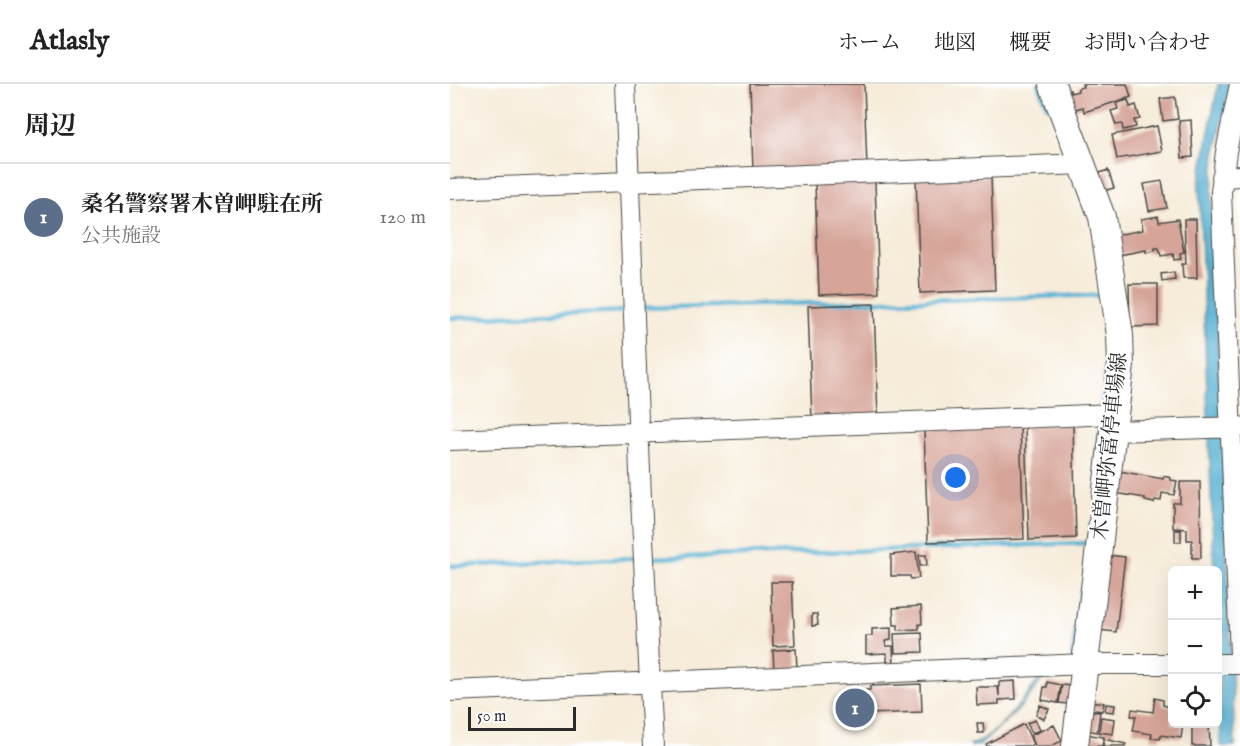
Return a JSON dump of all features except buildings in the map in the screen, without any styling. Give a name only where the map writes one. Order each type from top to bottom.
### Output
[{"type":"main road","name":"木曽岬弥富停車場線","points":[[1052,84],[1102,217],[1120,336],[1121,365],[1075,746]]},
{"type":"street","points":[[625,84],[653,746]]},
{"type":"street","points":[[1234,662],[1225,427],[1221,192],[1231,177],[1240,84]]},
{"type":"street","points":[[450,189],[1083,164]]},
{"type":"street","points":[[450,440],[639,433],[1114,423],[1225,427]]},
{"type":"street","points":[[450,691],[1086,664],[1168,664]]},
{"type":"water","points":[[1218,84],[1230,84],[1215,155],[1212,192],[1235,746],[1221,746],[1222,566],[1214,566],[1199,185]]},
{"type":"water","points":[[1072,674],[1072,677],[1042,680],[1019,709],[980,745],[969,746],[999,726],[1040,678]]},
{"type":"waterway","points":[[1038,84],[1047,106]]},
{"type":"waterway","points":[[642,308],[1102,295]]},
{"type":"waterway","points":[[450,318],[627,311]]},
{"type":"waterway","points":[[1102,409],[1108,349]]},
{"type":"waterway","points":[[1097,454],[1101,421]]},
{"type":"waterway","points":[[652,558],[1087,543]]},
{"type":"waterway","points":[[450,566],[635,558]]},
{"type":"waterway","points":[[1072,656],[1081,591]]},
{"type":"place","name":"桑名警察署木曽岬駐在所","points":[[855,708]]}]
